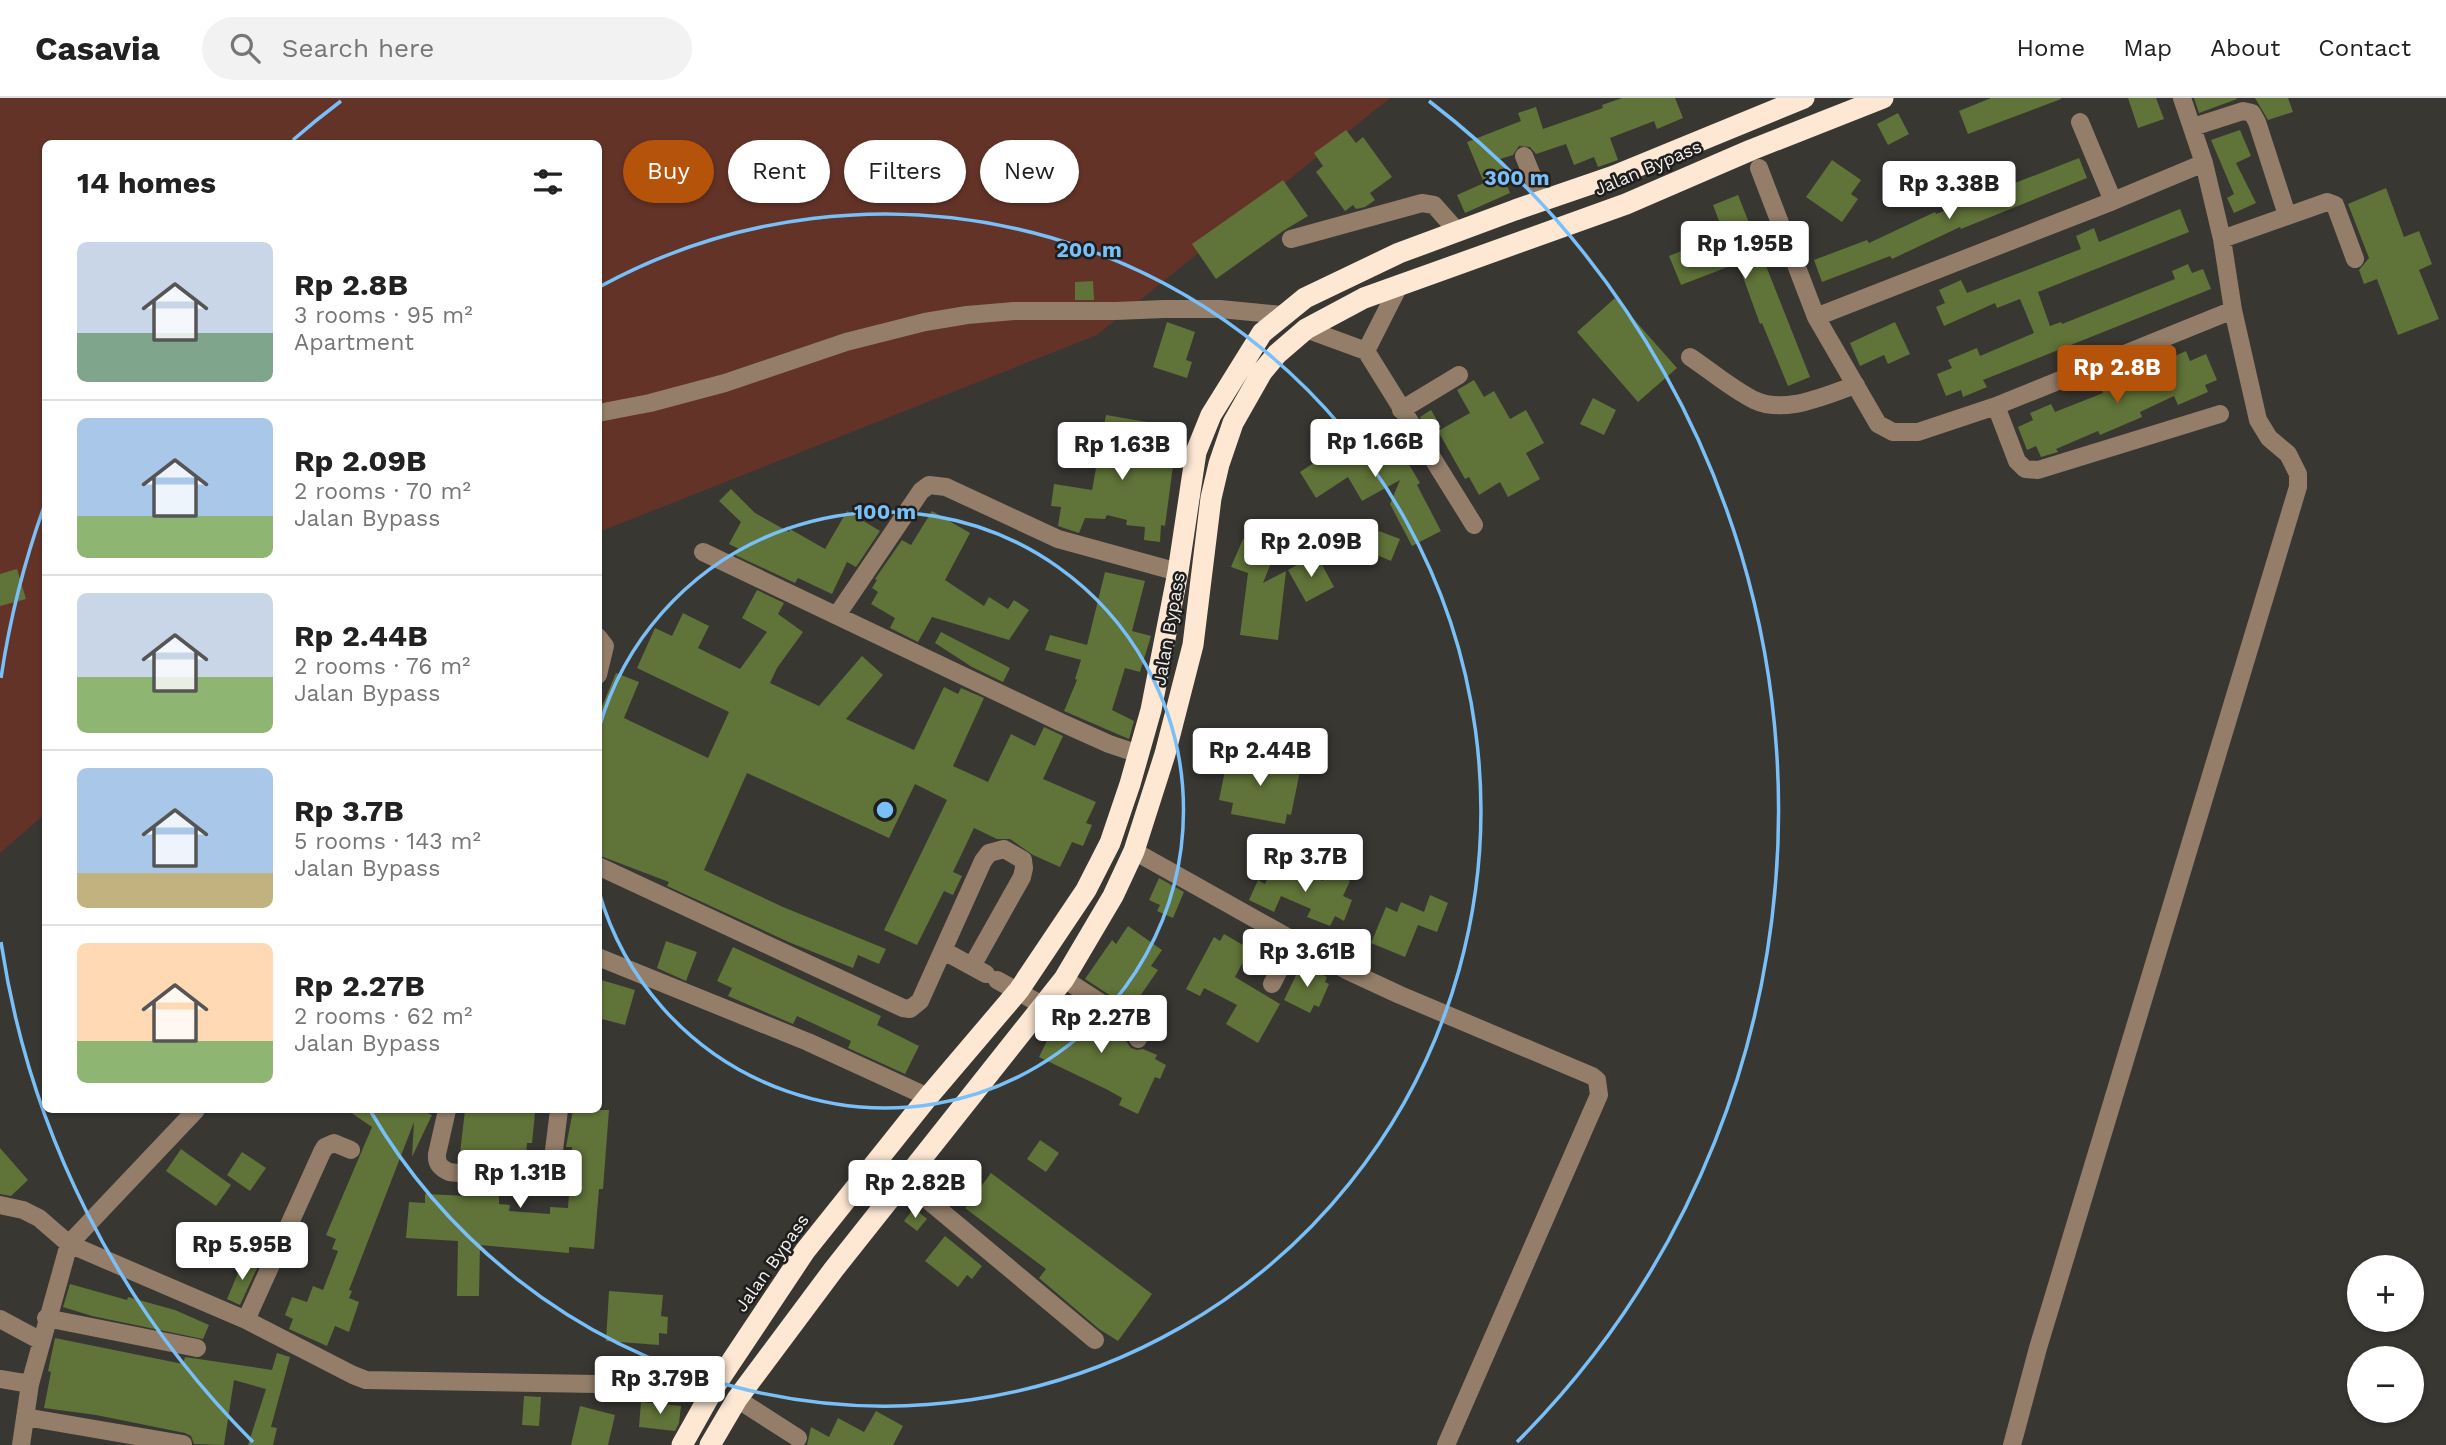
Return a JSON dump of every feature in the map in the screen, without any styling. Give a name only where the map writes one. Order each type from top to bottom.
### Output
[{"type":"highway","name":"Jalan Bypass","points":[[682,1445],[715,1386],[806,1251],[928,1097],[1019,990],[1086,890],[1110,843],[1151,710],[1178,572],[1196,452],[1211,415],[1262,333],[1282,314],[1305,298],[1399,253],[1615,176],[1804,98]]},
{"type":"highway","name":"Jalan Bypass","points":[[710,1445],[737,1399],[834,1269],[1044,1006],[1085,946],[1134,851],[1165,754],[1193,645],[1211,498],[1219,464],[1233,423],[1262,372],[1277,354],[1306,329],[1364,298],[1755,159],[1883,98]]},
{"type":"highway","points":[[1615,176],[1626,204]]},
{"type":"street","points":[[2012,1445],[2038,1348],[2298,487],[2298,474],[2288,454],[2269,438],[2258,420],[2233,310],[2222,239],[2204,163],[2182,98]]},
{"type":"street","points":[[2193,127],[2243,111],[2252,113],[2287,215]]},
{"type":"street","points":[[2080,122],[2113,201]]},
{"type":"street","points":[[1524,156],[1542,200]]},
{"type":"street","points":[[1755,159],[1816,317],[1878,424],[1893,432],[1918,432],[1996,406],[2233,310]]},
{"type":"street","points":[[1816,317],[2204,163]]},
{"type":"street","points":[[2222,239],[2327,202],[2335,205],[2355,259]]},
{"type":"street","points":[[1291,239],[1422,203],[1434,205],[1457,231]]},
{"type":"street","points":[[1366,351],[1400,284]]},
{"type":"street","points":[[602,412],[650,403],[725,383],[846,342],[925,322],[967,315],[1014,311],[1116,312],[1164,309],[1220,309],[1282,314]]},
{"type":"street","points":[[1306,329],[1366,351],[1474,525]]},
{"type":"street","points":[[1690,357],[1756,401],[1783,405],[1808,401],[1856,385]]},
{"type":"street","points":[[1401,410],[1459,375]]},
{"type":"street","points":[[1996,406],[2017,461],[2025,469],[2038,470],[2220,414]]},
{"type":"street","points":[[837,615],[921,491],[929,485],[946,487],[1059,539],[1178,572]]},
{"type":"street","points":[[703,552],[1060,722],[1139,754]]},
{"type":"street","points":[[602,642],[605,646],[602,658]]},
{"type":"street","points":[[602,868],[910,1009],[920,1001],[983,861],[989,853],[1004,849],[1023,860],[1024,867],[985,973]]},
{"type":"street","points":[[1134,851],[1346,970],[1592,1076],[1599,1087],[1599,1095],[1446,1445]]},
{"type":"street","points":[[1272,984],[1294,941]]},
{"type":"street","points":[[944,951],[1044,1006]]},
{"type":"street","points":[[602,959],[808,1042],[928,1097]]},
{"type":"street","points":[[1064,979],[1123,1017],[1131,1025],[1138,1039]]},
{"type":"street","points":[[21,1445],[30,1384],[46,1318],[69,1244],[193,1113]]},
{"type":"street","points":[[446,1113],[436,1160],[440,1168],[449,1172],[541,1182],[551,1174],[559,1113]]},
{"type":"street","points":[[246,1320],[325,1147],[334,1143],[351,1150]]},
{"type":"street","points":[[905,1181],[1095,1340]]},
{"type":"street","points":[[0,1205],[11,1206],[39,1219],[69,1244],[246,1320],[366,1380],[715,1386]]},
{"type":"street","points":[[46,1318],[197,1348]]},
{"type":"street","points":[[0,1319],[41,1341]]},
{"type":"street","points":[[0,1379],[30,1384]]},
{"type":"street","points":[[737,1399],[798,1438]]},
{"type":"street","points":[[25,1417],[183,1444]]},
{"type":"shaded area","points":[[0,98],[1390,98],[1097,335],[602,531],[602,140],[42,140],[42,817],[0,853]]},
{"type":"building","points":[[1622,98],[1675,98],[1683,118],[1657,129],[1654,121],[1610,138],[1618,160],[1598,167],[1594,157],[1574,165],[1566,144],[1536,154],[1530,147],[1519,146],[1513,155],[1500,159],[1505,170],[1501,171],[1510,193],[1465,213],[1457,195],[1484,183],[1467,142],[1521,121],[1518,113],[1536,107],[1543,129],[1603,108],[1602,105]]},
{"type":"building","points":[[1991,98],[2061,99],[1968,134],[1959,111]]},
{"type":"building","points":[[2128,98],[2156,98],[2164,119],[2138,128]]},
{"type":"building","points":[[2194,98],[2236,98],[2237,99],[2199,113]]},
{"type":"building","points":[[2255,98],[2288,98],[2293,112],[2268,120]]},
{"type":"building","points":[[1898,113],[1909,134],[1888,145],[1877,124]]},
{"type":"building","points":[[1346,130],[1356,143],[1363,137],[1392,177],[1370,193],[1375,200],[1365,207],[1356,209],[1353,205],[1345,211],[1316,172],[1323,166],[1314,153]]},
{"type":"building","points":[[2240,130],[2251,156],[2236,163],[2256,203],[2234,213],[2227,198],[2234,194],[2211,140]]},
{"type":"building","points":[[2079,158],[2087,178],[1961,229],[1960,227],[1892,259],[1890,256],[1822,282],[1814,260],[1867,240],[1869,243],[1935,212],[1936,214]]},
{"type":"building","points":[[1832,160],[1861,180],[1851,194],[1858,199],[1842,222],[1806,197]]},
{"type":"building","points":[[1283,180],[1308,216],[1216,279],[1192,244]]},
{"type":"building","points":[[2386,188],[2404,237],[2419,231],[2432,264],[2419,270],[2439,319],[2398,335],[2377,279],[2364,284],[2359,270],[2369,258],[2348,204]]},
{"type":"building","points":[[1738,195],[1810,377],[1788,386],[1762,323],[1760,324],[1738,263],[1681,285],[1669,256],[1724,234],[1713,205]]},
{"type":"building","points":[[2180,209],[2189,232],[2038,292],[2050,326],[2061,322],[2062,324],[2175,279],[2172,271],[2188,264],[2192,273],[2203,269],[2211,289],[1983,380],[1987,387],[1963,397],[1961,390],[1946,396],[1937,374],[1952,368],[1948,360],[1977,348],[1980,356],[2034,333],[2020,299],[1997,308],[1995,303],[1944,326],[1936,307],[1945,303],[1939,290],[1961,280],[1967,293],[2081,249],[2076,236],[2094,228],[2099,242]]},
{"type":"building","points":[[1093,281],[1094,300],[1075,300],[1075,282]]},
{"type":"building","points":[[1615,298],[1677,368],[1638,402],[1577,332]]},
{"type":"building","points":[[1167,322],[1195,332],[1186,360],[1192,362],[1187,378],[1153,367]]},
{"type":"building","points":[[1895,322],[1910,354],[1888,364],[1884,355],[1860,366],[1850,343]]},
{"type":"building","points":[[2186,351],[2190,361],[2206,354],[2217,380],[2205,385],[2208,392],[2178,405],[2174,396],[2140,412],[2142,417],[2100,435],[2098,431],[2056,449],[2058,452],[2041,457],[2036,446],[2027,450],[2018,427],[2033,420],[2030,413],[2051,404],[2055,412],[2103,393],[2100,385],[2118,378],[2121,385],[2139,378],[2140,381],[2169,369],[2166,360]]},
{"type":"building","points":[[1474,380],[1484,397],[1494,391],[1510,419],[1526,410],[1544,443],[1526,453],[1540,479],[1508,497],[1500,482],[1479,495],[1469,477],[1465,479],[1438,431],[1470,413],[1457,390]]},
{"type":"building","points":[[1593,398],[1616,410],[1604,435],[1580,424]]},
{"type":"building","points":[[1431,410],[1441,427],[1430,433],[1420,417]]},
{"type":"building","points":[[1106,415],[1159,424],[1152,463],[1173,466],[1165,526],[1161,525],[1160,542],[1144,540],[1145,527],[1126,525],[1127,520],[1107,515],[1105,519],[1085,518],[1079,533],[1058,526],[1061,507],[1051,506],[1054,484],[1092,490]]},
{"type":"building","points":[[1350,424],[1361,428],[1369,443],[1376,439],[1381,450],[1395,441],[1420,483],[1417,485],[1441,531],[1412,546],[1390,504],[1400,480],[1362,501],[1348,477],[1316,498],[1300,472],[1338,447],[1340,430]]},
{"type":"building","points":[[731,489],[755,513],[825,549],[847,511],[880,531],[856,567],[847,562],[832,594],[798,578],[795,583],[735,555],[739,549],[729,544],[741,522],[719,501]]},
{"type":"building","points":[[932,511],[970,533],[945,580],[984,606],[989,597],[1008,609],[1014,600],[1029,610],[1009,640],[932,617],[918,642],[890,628],[895,618],[871,604],[878,592],[872,588],[877,580],[875,579],[902,540],[911,545]]},
{"type":"building","points":[[1379,531],[1400,539],[1391,561],[1370,552]]},
{"type":"building","points":[[1243,539],[1275,553],[1263,583],[1286,571],[1278,640],[1240,635],[1248,573],[1231,567]]},
{"type":"building","points":[[1309,558],[1312,563],[1319,559],[1334,587],[1306,602],[1288,570]]},
{"type":"building","points":[[17,569],[26,599],[0,606],[0,574]]},
{"type":"building","points":[[1105,572],[1145,581],[1132,631],[1151,636],[1140,672],[1125,668],[1112,710],[1134,721],[1129,739],[1064,711],[1077,680],[1075,679],[1081,660],[1045,650],[1050,635],[1087,645]]},
{"type":"building","points":[[757,590],[784,603],[778,614],[803,632],[777,668],[770,683],[819,706],[862,656],[883,675],[846,719],[914,750],[944,687],[958,694],[961,688],[984,698],[953,766],[988,782],[1011,734],[1035,746],[1044,727],[1063,736],[1043,779],[1096,802],[1086,823],[1092,825],[1083,846],[1072,842],[1060,867],[1033,855],[1010,839],[997,839],[974,828],[953,872],[962,876],[953,895],[944,891],[917,945],[884,930],[947,800],[915,784],[889,838],[747,773],[704,870],[783,907],[886,949],[879,964],[858,955],[853,968],[791,943],[667,886],[669,882],[602,857],[602,706],[616,673],[639,682],[624,718],[708,758],[729,712],[637,668],[655,628],[672,636],[683,613],[709,626],[698,648],[740,669],[767,632],[742,618]]},
{"type":"building","points":[[941,632],[1010,668],[1003,682],[972,667],[935,643]]},
{"type":"building","points":[[1259,750],[1277,753],[1275,766],[1300,771],[1291,815],[1287,814],[1285,824],[1231,814],[1233,803],[1219,800],[1228,756],[1257,762]]},
{"type":"building","points":[[1274,864],[1306,878],[1308,875],[1323,881],[1327,871],[1350,881],[1343,896],[1352,900],[1344,921],[1335,916],[1330,926],[1307,917],[1311,909],[1281,896],[1274,912],[1249,900],[1258,880],[1265,884]]},
{"type":"building","points":[[1159,878],[1184,892],[1173,918],[1157,911],[1160,905],[1149,900]]},
{"type":"building","points":[[1430,895],[1448,903],[1437,932],[1418,925],[1405,957],[1371,943],[1386,907],[1397,912],[1401,902],[1424,912]]},
{"type":"building","points":[[1128,926],[1162,950],[1151,966],[1158,970],[1131,1009],[1085,979],[1112,940],[1116,944]]},
{"type":"building","points":[[1224,934],[1250,949],[1235,977],[1280,1004],[1258,1043],[1226,1024],[1237,1005],[1204,988],[1200,996],[1186,989],[1214,937],[1220,941]]},
{"type":"building","points":[[666,941],[697,952],[686,981],[657,968]]},
{"type":"building","points":[[733,947],[881,1016],[877,1025],[919,1046],[905,1074],[848,1048],[851,1041],[797,1016],[793,1024],[728,996],[732,988],[717,981]]},
{"type":"building","points":[[1301,965],[1327,977],[1325,982],[1329,984],[1319,1007],[1314,1005],[1310,1013],[1284,1000]]},
{"type":"building","points":[[602,980],[635,990],[625,1025],[602,1019]]},
{"type":"building","points":[[1069,996],[1116,1026],[1120,1030],[1116,1036],[1126,1041],[1131,1048],[1143,1049],[1157,1055],[1155,1059],[1166,1065],[1160,1079],[1155,1077],[1138,1114],[1119,1105],[1122,1098],[1039,1057]]},
{"type":"building","points":[[602,1110],[609,1110],[603,1189],[599,1189],[594,1249],[569,1247],[569,1253],[480,1245],[479,1296],[457,1296],[458,1241],[406,1238],[409,1202],[425,1203],[425,1194],[467,1196],[467,1185],[489,1188],[489,1196],[499,1196],[499,1204],[510,1205],[509,1211],[550,1214],[550,1207],[568,1208],[572,1147],[566,1147],[572,1113],[602,1113]]},
{"type":"building","points":[[351,1113],[432,1115],[412,1157],[414,1122],[349,1290],[352,1291],[349,1298],[359,1302],[349,1332],[335,1326],[327,1346],[289,1329],[293,1319],[285,1315],[292,1297],[307,1302],[313,1286],[323,1290],[338,1251],[332,1249],[336,1239],[326,1235],[372,1127]]},
{"type":"building","points":[[465,1113],[535,1113],[532,1143],[527,1143],[525,1167],[459,1162]]},
{"type":"building","points":[[1040,1140],[1059,1153],[1046,1172],[1027,1159]]},
{"type":"building","points":[[0,1148],[28,1180],[11,1196],[0,1194]]},
{"type":"building","points":[[181,1149],[231,1185],[216,1206],[166,1171]]},
{"type":"building","points":[[242,1152],[266,1168],[250,1191],[227,1175]]},
{"type":"building","points":[[991,1173],[1152,1294],[1118,1341],[1099,1329],[1039,1278],[1046,1269],[965,1208]]},
{"type":"building","points":[[914,1208],[927,1219],[917,1231],[904,1221]]},
{"type":"building","points":[[945,1236],[982,1266],[972,1279],[967,1275],[958,1287],[925,1261]]},
{"type":"building","points":[[244,1259],[258,1266],[240,1305],[227,1299]]},
{"type":"building","points":[[70,1284],[175,1310],[209,1325],[203,1339],[92,1316],[63,1307]]},
{"type":"building","points":[[609,1291],[663,1295],[661,1316],[668,1317],[667,1334],[659,1333],[659,1345],[606,1341]]},
{"type":"building","points":[[55,1338],[183,1364],[185,1357],[272,1370],[277,1353],[290,1357],[271,1427],[277,1428],[273,1445],[248,1445],[266,1389],[234,1380],[224,1445],[194,1444],[191,1436],[185,1433],[96,1415],[44,1408]]},
{"type":"building","points":[[524,1396],[541,1397],[539,1426],[522,1425]]},
{"type":"building","points":[[641,1402],[681,1406],[675,1431],[639,1427]]},
{"type":"building","points":[[580,1406],[615,1415],[608,1445],[571,1445]]},
{"type":"building","points":[[876,1411],[903,1426],[893,1445],[807,1445],[811,1427],[829,1437],[838,1418],[864,1432]]}]
